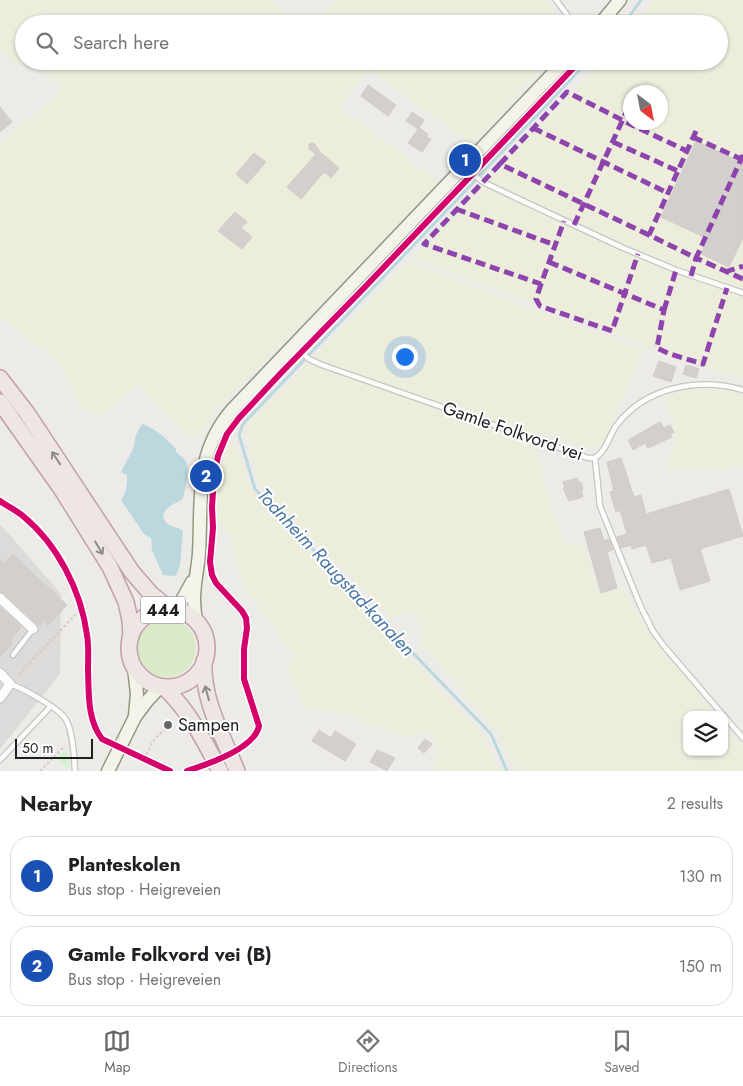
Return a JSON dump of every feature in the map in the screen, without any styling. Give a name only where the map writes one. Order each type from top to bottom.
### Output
[{"type":"highway","name":"444","points":[[0,378],[27,413],[132,572],[151,594],[171,610]]},
{"type":"highway","name":"444","points":[[0,402],[62,490],[110,567],[126,602],[131,636],[129,653],[134,668]]},
{"type":"highway","name":"444","points":[[131,636],[135,627],[146,616],[160,610],[171,610],[189,616],[196,622],[205,639],[204,680],[207,696],[238,771]]},
{"type":"highway","points":[[162,686],[173,686],[189,680],[196,675],[204,660]]},
{"type":"highway","points":[[134,668],[146,680],[162,686],[176,698],[190,717],[220,771]]},
{"type":"main road","points":[[608,15],[620,0]]},
{"type":"main road","points":[[196,622],[194,598],[199,553],[202,481],[206,456],[223,420],[293,346],[468,171],[557,70]]},
{"type":"main road","points":[[171,610],[181,602],[186,594],[196,570]]},
{"type":"main road","points":[[134,668],[137,694],[135,717]]},
{"type":"main road","points":[[108,771],[135,717],[162,686]]},
{"type":"street","points":[[0,598],[32,629]]},
{"type":"street","points":[[0,673],[10,684],[1,696]]},
{"type":"lane","points":[[556,0],[567,15]]},
{"type":"lane","points":[[468,171],[483,182],[621,247],[676,270],[743,293]]},
{"type":"lane","name":"Gamle Folkvord vei","points":[[293,346],[307,357],[322,365],[588,458],[595,458],[604,450],[611,435],[624,418],[643,402],[657,394],[671,388],[696,385],[722,385],[743,390]]},
{"type":"lane","points":[[595,458],[598,501],[640,605],[653,631],[663,645],[720,711]]},
{"type":"lane","points":[[13,655],[32,629]]},
{"type":"lane","points":[[10,684],[51,706],[64,717],[69,726],[75,771]]},
{"type":"lane","points":[[0,760],[51,706]]},
{"type":"lane","points":[[728,721],[743,738]]},
{"type":"path","points":[[81,607],[83,618]]},
{"type":"path","points":[[19,674],[81,607]]},
{"type":"path","points":[[144,759],[151,749],[150,744],[154,737],[167,728]]},
{"type":"path","points":[[40,771],[71,740]]},
{"type":"path","points":[[136,755],[150,762],[148,766]]},
{"type":"shaded area","points":[[0,524],[61,594],[60,674],[0,749]]},
{"type":"green space","points":[[0,0],[270,0],[291,15],[15,15],[15,64],[0,49]]},
{"type":"green space","points":[[335,0],[546,0],[557,15],[322,15]]},
{"type":"green space","points":[[654,0],[743,0],[743,381],[411,258],[594,70],[728,70],[728,15],[644,15]]},
{"type":"green space","points":[[43,70],[369,70],[340,107],[439,182],[216,410],[199,436],[186,435],[137,384],[107,412],[92,414],[79,405],[61,365],[0,317],[0,143],[62,90]]},
{"type":"green space","points":[[369,70],[540,70],[471,144]]},
{"type":"green space","points":[[408,262],[644,350],[603,442],[585,449],[538,433],[533,443],[564,545],[582,543],[598,594],[623,588],[649,633],[713,711],[683,711],[683,756],[728,756],[728,730],[743,747],[743,771],[516,771],[498,732],[421,643],[421,625],[409,613],[391,618],[273,500],[258,481],[245,427]]},
{"type":"green space","points":[[701,387],[730,390],[743,394],[743,467],[712,470],[667,470],[675,439],[675,425],[664,396]]},
{"type":"green space","points":[[234,437],[251,489],[352,596],[356,604],[478,729],[500,771],[433,771],[437,750],[434,740],[428,733],[402,737],[347,715],[304,709],[287,667],[295,659],[245,588],[234,560],[230,535],[216,520],[219,475],[225,452]]},
{"type":"green space","points":[[167,619],[178,621],[191,632],[196,648],[194,659],[183,672],[167,677],[156,675],[143,664],[138,648],[140,637],[151,624]]},
{"type":"green space","points":[[66,749],[70,767],[68,769],[56,758]]},
{"type":"water","points":[[142,424],[152,428],[165,438],[187,463],[187,480],[182,500],[166,509],[163,516],[168,524],[183,531],[180,565],[176,576],[163,575],[152,550],[151,538],[144,534],[121,500],[126,491],[127,475],[121,472],[133,449],[136,435]]},
{"type":"building","points":[[368,85],[396,105],[388,116],[361,96]]},
{"type":"building","points":[[0,107],[12,122],[0,132]]},
{"type":"building","points":[[412,112],[424,120],[419,128],[428,134],[426,137],[431,139],[422,152],[408,143],[418,129],[406,121]]},
{"type":"building","points":[[696,141],[743,163],[743,238],[729,267],[701,254],[708,239],[661,217]]},
{"type":"building","points":[[309,144],[315,144],[319,151],[339,168],[331,178],[324,172],[301,199],[287,187],[316,154],[309,149]]},
{"type":"building","points":[[254,153],[266,162],[247,184],[236,174]]},
{"type":"building","points":[[235,212],[247,222],[241,228],[252,237],[242,249],[218,231]]},
{"type":"building","points":[[659,361],[676,367],[671,382],[653,376]]},
{"type":"building","points":[[686,365],[699,369],[696,378],[683,374]]},
{"type":"building","points":[[660,422],[664,428],[670,425],[674,432],[670,434],[672,437],[648,448],[645,443],[633,450],[628,440]]},
{"type":"building","points":[[621,458],[634,497],[641,495],[646,514],[729,489],[743,536],[700,549],[710,581],[680,590],[671,558],[652,563],[646,545],[632,549],[631,545],[621,548],[617,537],[627,534],[620,510],[616,512],[610,492],[614,491],[607,462]]},
{"type":"building","points":[[577,478],[579,483],[581,482],[583,497],[569,501],[563,488],[565,488],[563,482]]},
{"type":"building","points":[[600,528],[604,541],[609,539],[613,550],[607,552],[617,588],[601,593],[584,532]]},
{"type":"building","points":[[13,555],[67,605],[48,625],[44,621],[40,626],[4,593],[0,592],[0,559],[5,563]]},
{"type":"building","points":[[0,607],[21,627],[10,641],[13,643],[0,657]]},
{"type":"building","points":[[319,730],[331,738],[335,731],[356,744],[345,761],[312,741]]},
{"type":"building","points":[[425,739],[432,744],[424,753],[418,748]]},
{"type":"building","points":[[377,750],[395,758],[387,771],[370,762]]},
{"type":"waterway","name":"Todnheim Raugstad-kanalen","points":[[630,15],[641,0]]},
{"type":"waterway","name":"Todnheim Raugstad-kanalen","points":[[507,771],[491,734],[255,489],[239,435],[243,424],[580,70]]},
{"type":"marked path","points":[[649,235],[500,164],[567,92],[687,151]]},
{"type":"marked path","points":[[574,225],[623,119]]},
{"type":"marked path","points":[[533,128],[668,193]]},
{"type":"marked path","points":[[696,131],[649,235],[696,258],[743,155]]},
{"type":"marked path","points":[[693,137],[741,159]]},
{"type":"marked path","points":[[613,142],[678,171]]},
{"type":"marked path","points":[[500,164],[424,244],[541,284],[564,221]]},
{"type":"marked path","points":[[456,209],[555,245]]},
{"type":"marked path","points":[[541,284],[536,299],[540,306],[612,331],[638,254]]},
{"type":"marked path","points":[[691,276],[696,258],[743,279]]},
{"type":"marked path","points":[[549,262],[664,310],[657,348],[703,364],[727,288]]},
{"type":"marked path","points":[[725,272],[743,266]]},
{"type":"marked path","points":[[664,310],[676,270]]},
{"type":"cycle path","points":[[187,771],[218,760],[240,748],[249,742],[259,726],[244,679],[246,618],[242,611],[216,583],[212,575],[210,562],[214,476],[218,456],[227,434],[239,418],[281,373],[571,70]]},
{"type":"cycle path","points":[[0,501],[23,516],[35,527],[57,554],[73,585],[84,618],[87,635],[91,715],[102,739],[170,771]]},
{"type":"place","name":"Planteskolen","points":[[465,160]]},
{"type":"place","name":"Gamle Folkvord vei (B)","points":[[206,476]]},
{"type":"place","name":"Sampen","points":[[168,725]]}]
